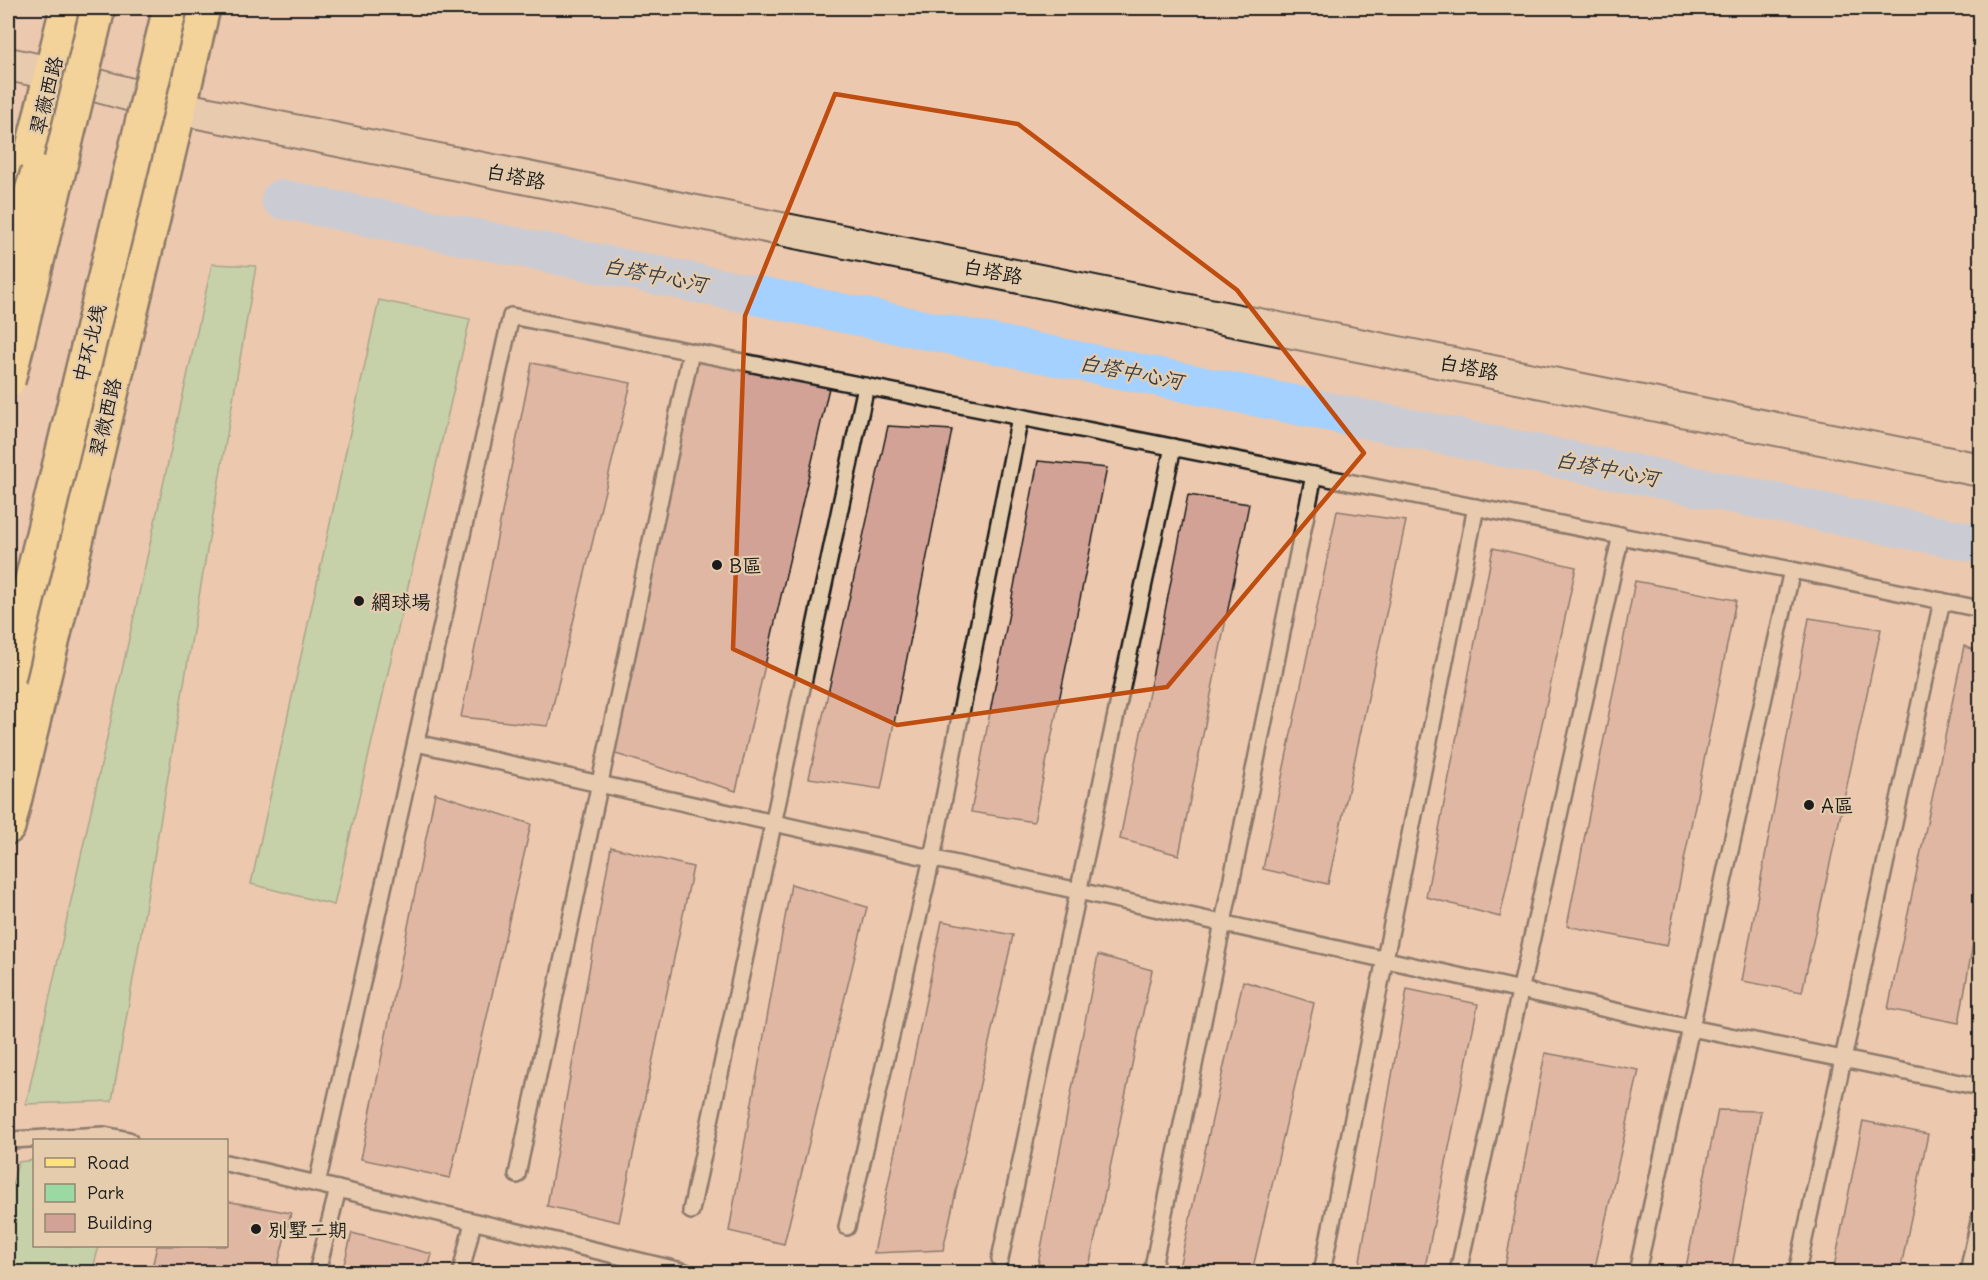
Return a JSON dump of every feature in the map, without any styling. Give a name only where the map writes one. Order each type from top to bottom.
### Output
[{"type":"main road","name":"翠薇西路","points":[[8,253],[67,8]]},
{"type":"main road","points":[[8,266],[90,8]]},
{"type":"main road","points":[[8,381],[98,8]]},
{"type":"main road","name":"中环北线","points":[[8,679],[170,8]]},
{"type":"main road","name":"翠微西路","points":[[8,827],[203,8]]},
{"type":"main road","points":[[8,720],[46,519]]},
{"type":"street","name":"白塔路","points":[[8,64],[51,73],[179,108],[1980,470]]},
{"type":"lane","points":[[317,1184],[512,316],[1621,535],[1980,609]]},
{"type":"lane","points":[[517,1175],[691,352]]},
{"type":"lane","points":[[691,1211],[866,386]]},
{"type":"lane","points":[[847,1227],[932,858],[1020,417]]},
{"type":"lane","points":[[1000,1259],[1173,447]]},
{"type":"lane","points":[[1152,1272],[1314,475]]},
{"type":"lane","points":[[1322,1272],[1476,507]]},
{"type":"lane","points":[[1458,1272],[1621,535]]},
{"type":"lane","points":[[1637,1272],[1792,570]]},
{"type":"lane","points":[[1797,1272],[1942,601]]},
{"type":"lane","points":[[416,743],[1691,1028],[1980,1087]]},
{"type":"lane","points":[[10,1140],[104,1135],[124,1139]]},
{"type":"lane","points":[[228,1163],[473,1222],[637,1267],[686,1272]]},
{"type":"lane","points":[[317,1272],[338,1189]]},
{"type":"lane","points":[[1968,1272],[1980,1216]]},
{"type":"lane","points":[[461,1272],[473,1222]]},
{"type":"highlighted area","points":[[835,94],[1018,124],[1237,290],[1364,453],[1167,687],[897,725],[733,649],[745,316]]},
{"type":"green space","points":[[212,264],[256,266],[112,1101],[26,1104]]},
{"type":"green space","name":"網球場","points":[[379,300],[470,319],[334,905],[251,884]]},
{"type":"green space","points":[[33,1160],[33,1247],[99,1247],[92,1272],[8,1272],[8,1203],[18,1162]]},
{"type":"building","name":"B區","points":[[691,352],[831,379],[736,791],[606,751]]},
{"type":"building","points":[[532,363],[631,383],[548,726],[461,717]]},
{"type":"building","points":[[888,426],[952,430],[881,789],[809,778]]},
{"type":"building","points":[[1038,461],[1107,468],[1034,822],[971,812]]},
{"type":"building","points":[[1188,495],[1249,504],[1179,855],[1120,839]]},
{"type":"building","points":[[1337,511],[1406,521],[1328,884],[1263,869]]},
{"type":"building","points":[[1493,548],[1576,567],[1500,917],[1426,897]]},
{"type":"building","points":[[1635,581],[1736,600],[1667,946],[1567,926]]},
{"type":"building","name":"A區","points":[[1809,618],[1881,629],[1802,992],[1742,981]]},
{"type":"building","points":[[1964,646],[1980,652],[1980,904],[1959,1023],[1888,1009]]},
{"type":"building","points":[[435,793],[531,824],[450,1178],[361,1159]]},
{"type":"building","points":[[611,847],[693,867],[619,1222],[547,1206]]},
{"type":"building","points":[[791,884],[867,907],[784,1244],[729,1231]]},
{"type":"building","points":[[942,921],[1013,935],[943,1250],[874,1253]]},
{"type":"building","points":[[1098,955],[1152,970],[1088,1272],[1068,1272],[1038,1264]]},
{"type":"building","points":[[1243,981],[1314,1003],[1252,1272],[1178,1272]]},
{"type":"building","points":[[1407,989],[1478,1004],[1424,1272],[1358,1272]]},
{"type":"building","points":[[1545,1053],[1639,1070],[1594,1272],[1504,1272]]},
{"type":"building","points":[[1718,1110],[1761,1111],[1731,1272],[1685,1272]]},
{"type":"building","points":[[1863,1121],[1928,1134],[1900,1272],[1833,1272]]},
{"type":"building","name":"別墅二期","points":[[228,1201],[291,1213],[276,1272],[151,1272],[157,1247],[228,1247]]},
{"type":"building","name":"別墅二期","points":[[352,1233],[432,1254],[427,1272],[342,1272]]},
{"type":"building","points":[[492,1268],[534,1272],[490,1272]]},
{"type":"waterway","name":"白塔中心河","points":[[281,199],[1980,544]]},
{"type":"place","name":"B區","points":[[717,565]]},
{"type":"place","name":"網球場","points":[[359,601]]},
{"type":"place","name":"A區","points":[[1809,805]]},
{"type":"place","name":"別墅二期","points":[[256,1229]]}]
